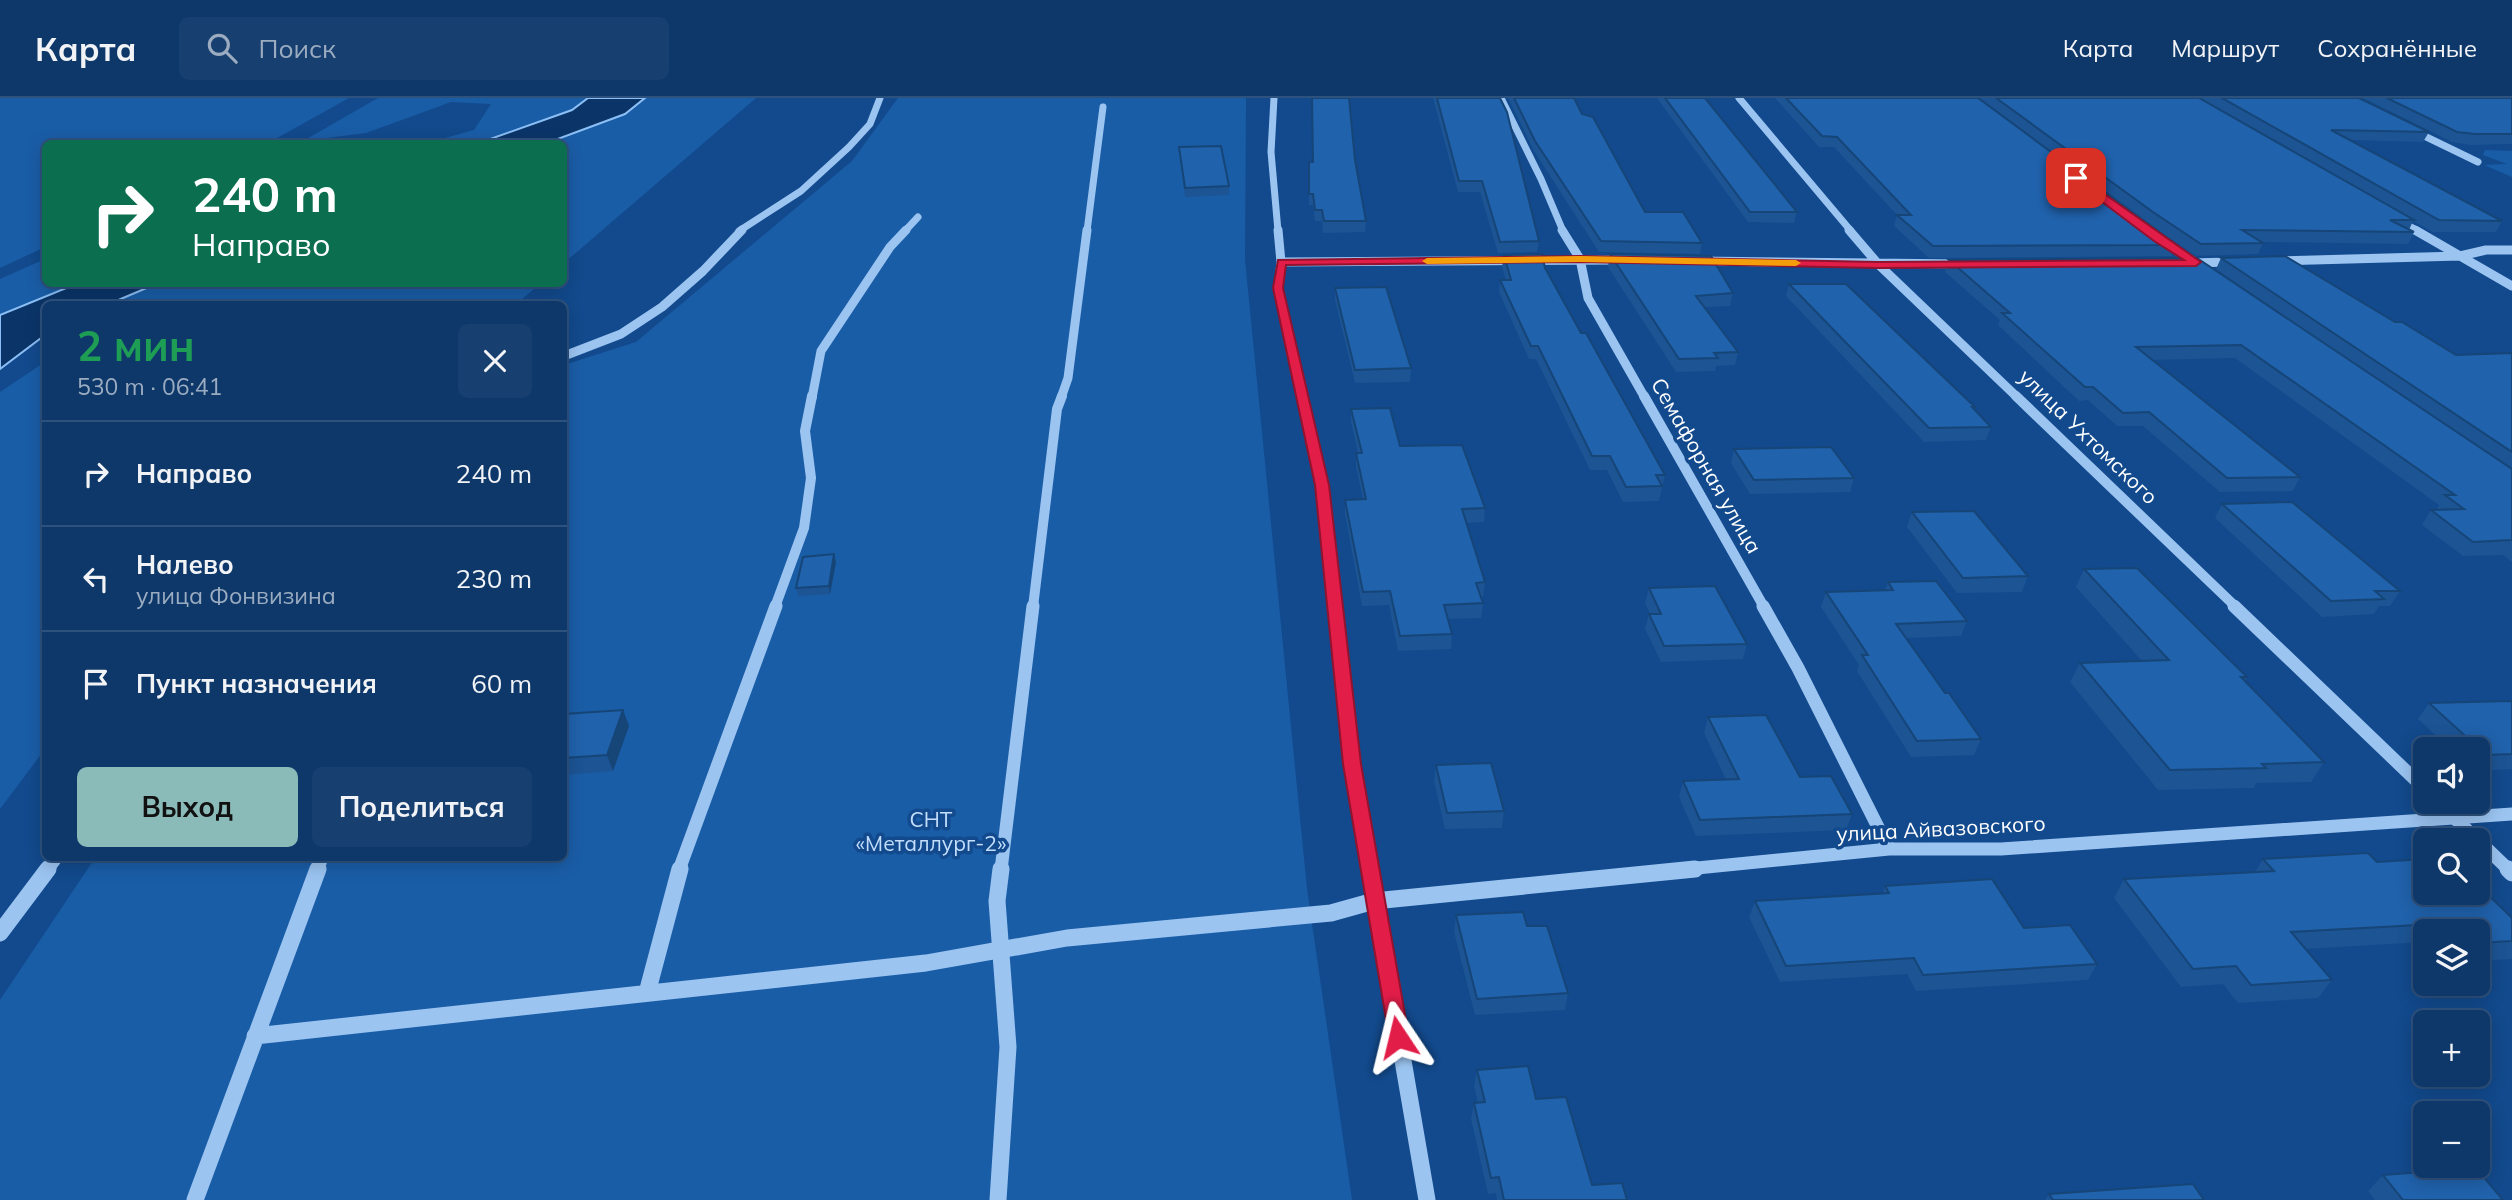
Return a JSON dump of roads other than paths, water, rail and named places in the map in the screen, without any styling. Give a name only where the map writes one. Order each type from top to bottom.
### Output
[{"type":"street","points":[[567,355],[621,334],[662,307],[703,271],[737,233],[801,191],[849,147],[870,124],[880,98]]},
{"type":"street","points":[[1274,98],[1271,152],[1282,262],[1278,288],[1322,485],[1352,764],[1427,1200]]},
{"type":"street","name":"Семафорная улица","points":[[1501,98],[1541,179],[1565,237],[1580,259],[1588,298],[1798,668],[1889,849]]},
{"type":"street","name":"улица Ухтомского","points":[[1739,98],[1879,265],[2413,778]]},
{"type":"street","points":[[998,1200],[1008,1047],[997,901],[1057,409],[1068,378],[1103,107]]},
{"type":"street","points":[[2408,127],[2478,162]]},
{"type":"street","points":[[2390,215],[2512,286]]},
{"type":"street","points":[[647,993],[672,890],[804,528],[811,478],[805,431],[821,351],[890,247],[918,217]]},
{"type":"street","points":[[2158,239],[2207,270]]},
{"type":"street","points":[[2265,261],[2460,256],[2486,250],[2512,250]]},
{"type":"street","points":[[1282,262],[1634,260]]},
{"type":"street","points":[[1689,261],[1969,264]]},
{"type":"street","points":[[2182,263],[2238,261]]},
{"type":"street","points":[[2450,814],[2465,828]]},
{"type":"street","name":"улица Айвазовского","points":[[255,1036],[926,963],[1068,938],[1331,913],[1374,901],[1889,849],[2001,849],[2512,814]]},
{"type":"street","points":[[2490,852],[2512,873]]},
{"type":"street","points":[[0,933],[54,861]]},
{"type":"street","points":[[195,1200],[321,861]]},
{"type":"park label","name":"СНТ «Металлург-2»","points":[[931,832]]}]
